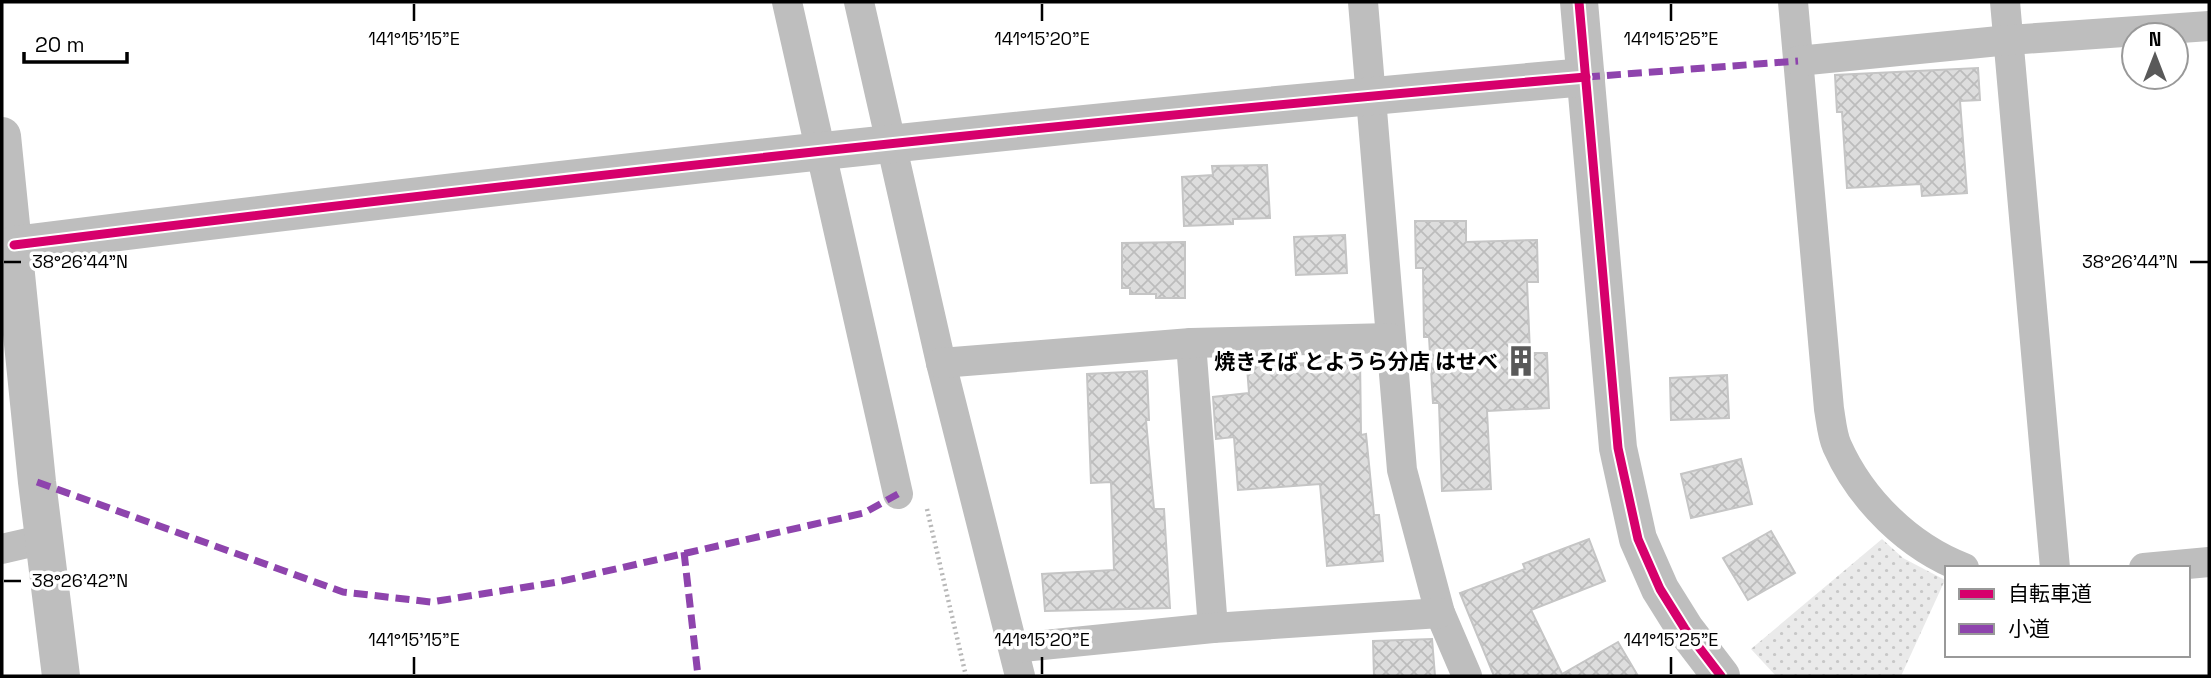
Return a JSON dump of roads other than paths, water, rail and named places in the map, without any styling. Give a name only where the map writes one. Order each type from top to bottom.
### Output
[{"type":"street","points":[[787,2],[898,494]]},
{"type":"street","points":[[859,2],[941,363],[1017,662],[1119,639],[1213,628],[1440,613]]},
{"type":"street","points":[[1363,2],[1402,470],[1440,613],[1467,676]]},
{"type":"street","points":[[1580,2],[1618,448],[1637,539],[1660,589],[1685,629],[1721,676]]},
{"type":"street","points":[[1793,2],[1829,409],[1836,444],[1872,503],[1902,532],[1943,560],[1959,566]]},
{"type":"street","points":[[2005,2],[2055,566]]},
{"type":"street","points":[[1798,61],[2009,40],[2209,26]]},
{"type":"street","points":[[14,245],[414,195],[822,151],[1586,77]]},
{"type":"street","points":[[2,136],[37,482],[61,676]]},
{"type":"street","points":[[941,363],[1191,342],[1390,338]]},
{"type":"street","points":[[1191,342],[1213,628]]},
{"type":"street","points":[[2,549],[45,539]]},
{"type":"street","points":[[2166,566],[2209,562]]},
{"type":"place","name":"焼きそば とようら分店 はせべ","points":[[1521,361]]}]
